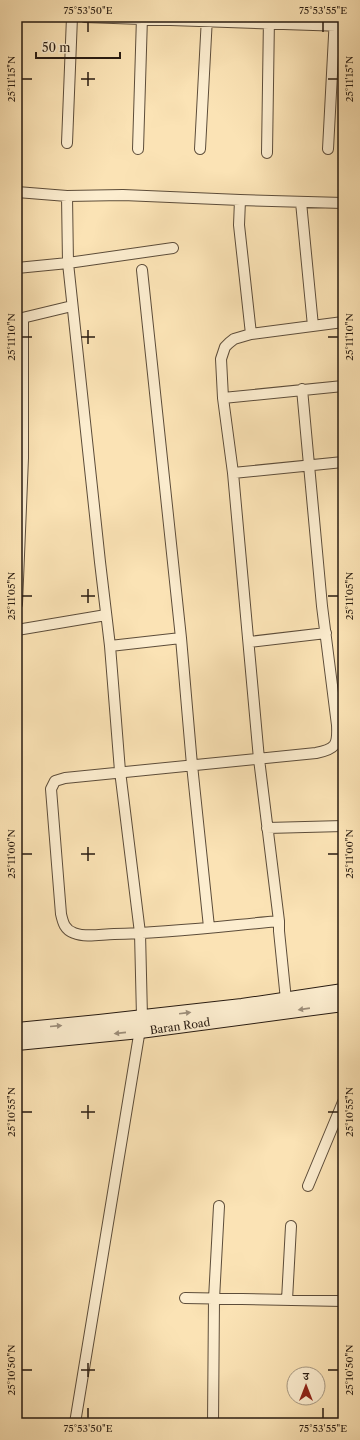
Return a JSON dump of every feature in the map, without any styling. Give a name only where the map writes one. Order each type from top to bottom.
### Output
[{"type":"main road","name":"Baran Road","points":[[17,1030],[235,1007],[343,991]]},
{"type":"main road","name":"Baran Road","points":[[17,1043],[140,1031],[343,1004]]},
{"type":"street","points":[[66,143],[72,17]]},
{"type":"street","points":[[85,17],[269,20],[338,23],[328,149]]},
{"type":"street","points":[[138,149],[142,18]]},
{"type":"street","points":[[200,149],[207,19]]},
{"type":"street","points":[[267,153],[269,20]]},
{"type":"street","points":[[17,192],[67,196],[123,195],[343,203]]},
{"type":"street","points":[[67,196],[68,263],[72,306],[110,646],[120,771],[140,934],[142,1017],[75,1423]]},
{"type":"street","points":[[240,200],[239,225],[251,334]]},
{"type":"street","points":[[301,202],[313,326]]},
{"type":"street","points":[[17,268],[68,263],[173,248]]},
{"type":"street","points":[[142,270],[182,638],[192,765],[209,927]]},
{"type":"street","points":[[17,604],[18,535],[23,458],[20,319],[72,306]]},
{"type":"street","points":[[286,1000],[279,921],[259,759],[233,473],[223,398],[221,359],[225,347],[234,339],[251,334],[343,322]]},
{"type":"street","points":[[223,398],[343,386]]},
{"type":"street","points":[[279,921],[140,934],[76,934],[64,926],[61,914],[52,786],[58,780],[66,778],[120,771],[316,753],[331,749],[335,745],[337,740],[337,725],[308,465],[302,389]]},
{"type":"street","points":[[233,473],[343,462]]},
{"type":"street","points":[[17,630],[106,615]]},
{"type":"street","points":[[249,642],[326,633]]},
{"type":"street","points":[[110,646],[182,638]]},
{"type":"street","points":[[267,828],[343,826]]},
{"type":"street","points":[[308,1186],[343,1102]]},
{"type":"street","points":[[213,1423],[214,1299],[218,1206]]},
{"type":"street","points":[[287,1300],[291,1226]]},
{"type":"street","points":[[185,1298],[343,1300]]}]
